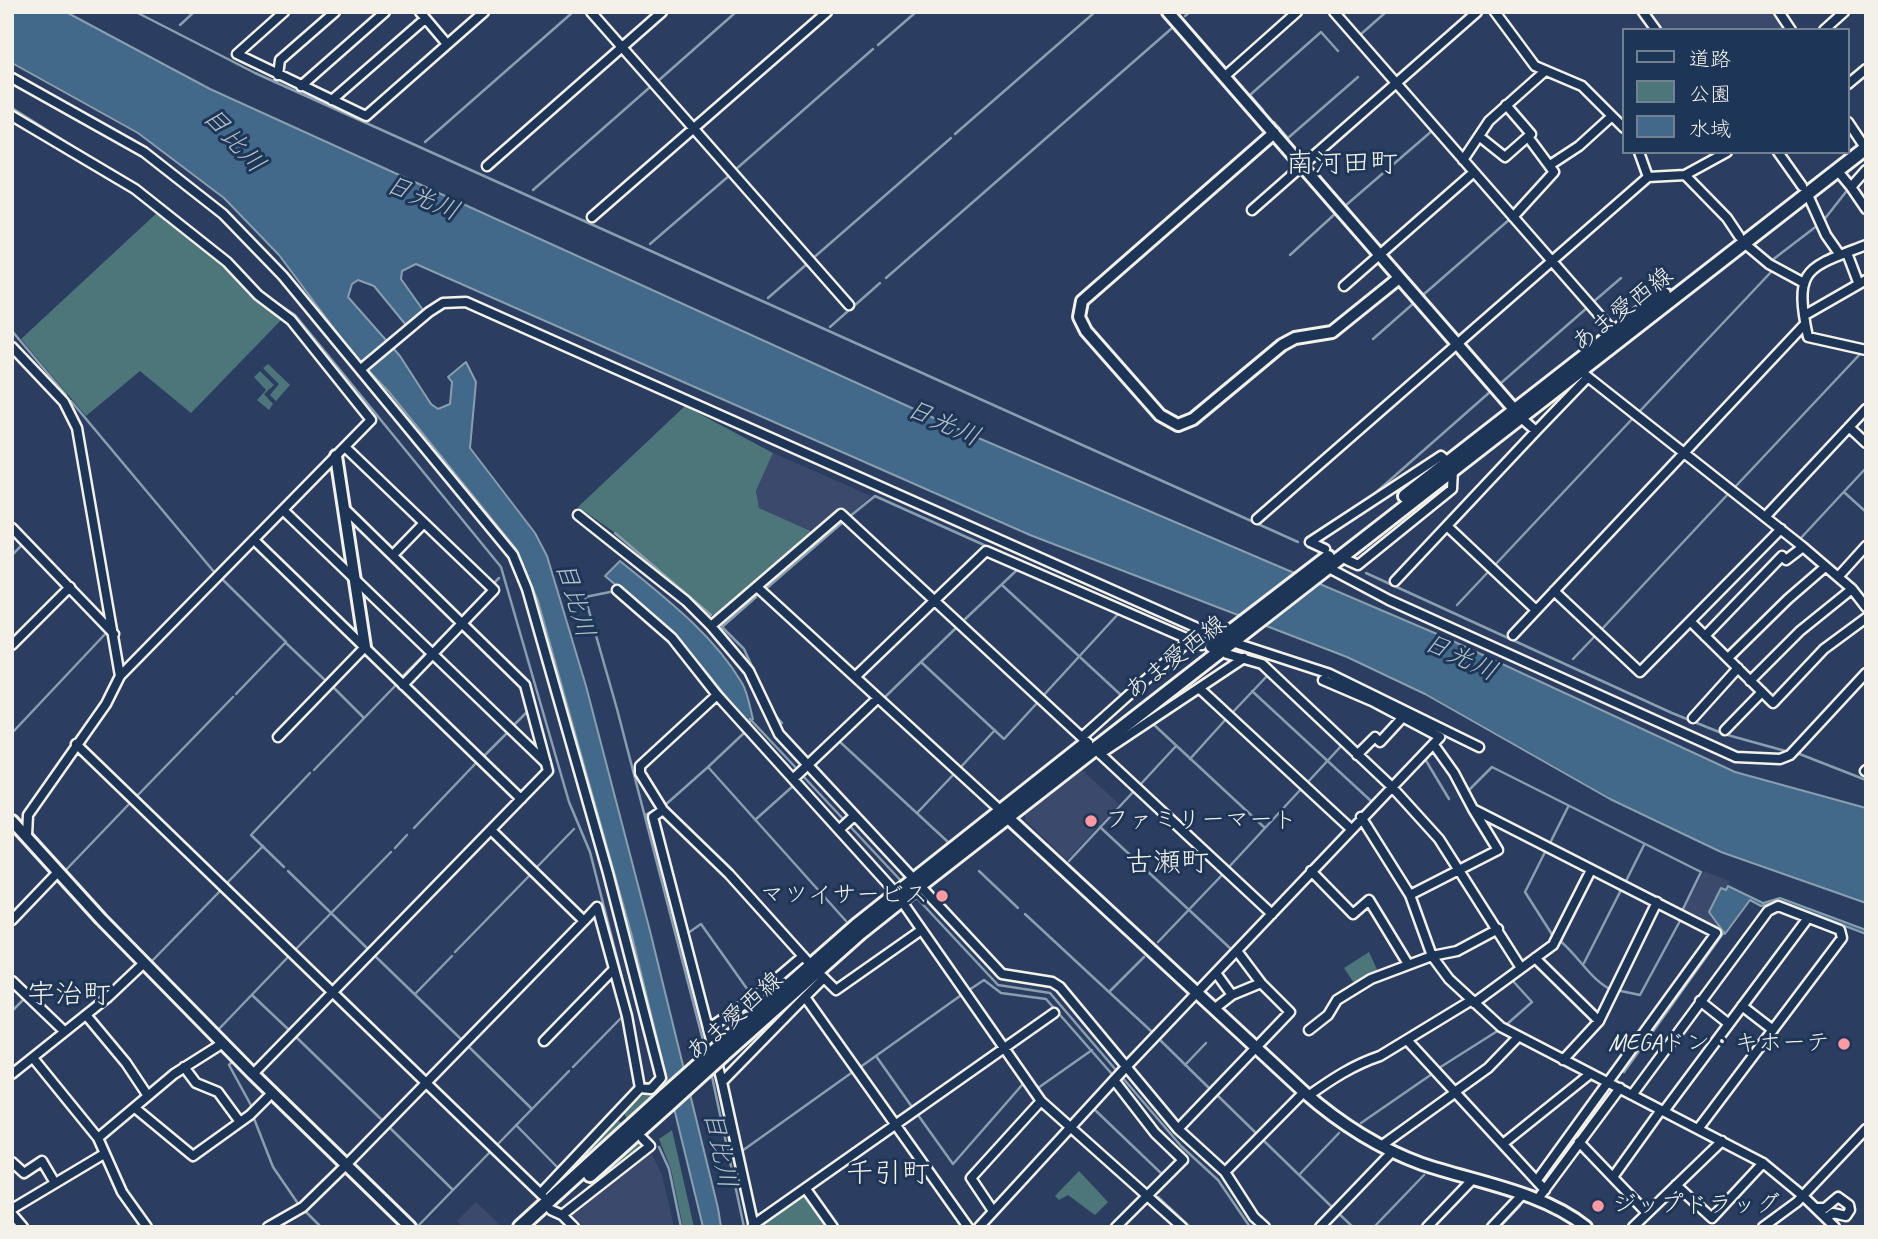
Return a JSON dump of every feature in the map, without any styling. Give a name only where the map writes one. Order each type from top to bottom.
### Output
[{"type":"main road","name":"あま愛西線","points":[[1805,190],[1837,170],[1864,145]]},
{"type":"main road","name":"あま愛西線","points":[[520,1227],[550,1205],[814,967],[908,889],[1518,413],[1614,332],[1805,190],[1845,154]]},
{"type":"main road","name":"あま愛西線","points":[[1518,413],[1584,374],[1742,239]]},
{"type":"main road","name":"あま愛西線","points":[[533,1227],[550,1205]]},
{"type":"street","points":[[284,12],[237,54],[366,116],[484,12]]},
{"type":"street","points":[[278,75],[280,60],[335,12]]},
{"type":"street","points":[[301,86],[384,12]]},
{"type":"street","points":[[591,12],[849,306]]},
{"type":"street","points":[[487,166],[662,12]]},
{"type":"street","points":[[592,217],[827,12]]},
{"type":"street","points":[[1168,12],[1536,431]]},
{"type":"street","points":[[1224,76],[1297,12]]},
{"type":"street","points":[[1334,12],[1614,332]]},
{"type":"street","points":[[1252,210],[1477,12]]},
{"type":"street","points":[[1495,12],[1535,66],[1544,72],[1574,80],[1622,126]]},
{"type":"street","points":[[1643,12],[1655,28]]},
{"type":"street","points":[[1779,12],[1790,28]]},
{"type":"street","points":[[1826,28],[1844,12]]},
{"type":"street","points":[[332,100],[422,15],[447,44]]},
{"type":"street","points":[[1850,82],[1866,69]]},
{"type":"street","points":[[1463,160],[1489,121],[1544,72]]},
{"type":"street","points":[[12,78],[144,152],[223,214],[283,276],[503,541],[527,589],[608,873],[661,1078],[650,1088],[640,1088]]},
{"type":"street","points":[[1480,137],[1505,157],[1531,134],[1506,105]]},
{"type":"street","points":[[12,116],[135,189],[227,262],[258,295],[284,313],[371,420],[120,676],[106,704],[28,815],[27,835]]},
{"type":"street","points":[[1550,165],[1579,146],[1612,116]]},
{"type":"street","points":[[1850,125],[1864,145]]},
{"type":"street","points":[[1274,133],[1082,301],[1079,317],[1086,331],[1160,415],[1178,425],[1193,419],[1282,345],[1295,338],[1332,332],[1399,278]]},
{"type":"street","points":[[1513,217],[1554,170],[1528,137]]},
{"type":"street","points":[[1640,154],[1648,177]]},
{"type":"street","points":[[1257,519],[1648,177],[1685,175],[1723,154]]},
{"type":"street","points":[[1513,635],[1805,320],[1862,281],[1779,154]]},
{"type":"street","points":[[1837,170],[1865,205]]},
{"type":"street","points":[[1850,187],[1866,170]]},
{"type":"street","points":[[1344,286],[1474,172]]},
{"type":"street","points":[[1685,175],[1727,218],[1742,239],[1769,264],[1804,283]]},
{"type":"street","points":[[1866,245],[1808,271],[1804,283],[1808,337],[1866,350]]},
{"type":"street","points":[[361,369],[429,312],[453,301],[476,305],[1230,640],[1330,674],[1479,747]]},
{"type":"street","points":[[12,347],[64,402],[77,428],[120,676]]},
{"type":"street","points":[[1395,582],[1536,431],[1584,374],[1803,547],[1852,589],[1866,607]]},
{"type":"street","points":[[1765,517],[1866,409]]},
{"type":"street","points":[[1849,427],[1866,443]]},
{"type":"street","points":[[345,447],[494,590],[403,685]]},
{"type":"street","points":[[336,456],[365,647]]},
{"type":"street","points":[[1325,550],[1310,542],[1441,456],[1450,466],[1452,489],[1358,565],[1347,560]]},
{"type":"street","points":[[253,1074],[548,771],[525,685],[344,508]]},
{"type":"street","points":[[284,510],[546,764]]},
{"type":"street","points":[[711,626],[841,514],[1272,914]]},
{"type":"street","points":[[578,515],[686,601],[711,626],[749,671],[774,726],[806,766],[855,816],[908,889],[920,931],[1041,1101],[1182,1227]]},
{"type":"street","points":[[393,555],[424,523]]},
{"type":"street","points":[[1447,526],[1536,610]]},
{"type":"street","points":[[12,528],[114,634]]},
{"type":"street","points":[[1554,591],[1640,672],[1781,530]]},
{"type":"street","points":[[254,540],[521,799]]},
{"type":"street","points":[[1705,636],[1782,556],[1786,561],[1803,547]]},
{"type":"street","points":[[1838,577],[1866,547]]},
{"type":"street","points":[[855,677],[986,551],[1202,645]]},
{"type":"street","points":[[1728,659],[1787,599],[1825,567]]},
{"type":"street","points":[[1321,568],[1736,757],[1780,759],[1790,755],[1866,673]]},
{"type":"street","points":[[12,645],[69,587]]},
{"type":"street","points":[[757,587],[1306,1094],[1381,1146],[1472,1180],[1537,1200],[1586,1227]]},
{"type":"street","points":[[1750,681],[1800,631],[1852,589]]},
{"type":"street","points":[[617,590],[672,638],[718,695],[795,777],[840,830],[1002,974],[1052,982],[1060,987],[1120,1073],[1156,1133],[1183,1160],[1149,1197],[1116,1227]]},
{"type":"street","points":[[1691,622],[1773,703],[1824,649],[1866,618]]},
{"type":"street","points":[[1091,745],[1191,640]]},
{"type":"street","points":[[1230,640],[1244,658],[1262,664],[1391,786],[1439,839],[1521,968]]},
{"type":"street","points":[[278,737],[365,647]]},
{"type":"street","points":[[1091,745],[1199,688],[1244,658]]},
{"type":"street","points":[[1693,718],[1738,668]]},
{"type":"street","points":[[980,1227],[1350,828],[1440,737],[1323,680]]},
{"type":"street","points":[[1199,688],[1350,828]]},
{"type":"street","points":[[1725,730],[1762,692]]},
{"type":"street","points":[[718,695],[640,766],[640,773],[663,810],[729,874],[836,990],[920,931]]},
{"type":"street","points":[[795,777],[878,698]]},
{"type":"street","points":[[1357,754],[1375,737],[1380,742],[1403,717]]},
{"type":"street","points":[[76,744],[574,1227]]},
{"type":"street","points":[[1410,895],[1498,850],[1434,745]]},
{"type":"street","points":[[1473,809],[1716,933],[1610,1083],[1537,1180]]},
{"type":"street","points":[[663,810],[653,817],[722,1082],[753,1226],[1054,1013]]},
{"type":"street","points":[[840,830],[855,816]]},
{"type":"street","points":[[1361,817],[1410,895],[1432,956],[1449,979],[1501,1027],[1763,1163],[1835,1227]]},
{"type":"street","points":[[12,821],[144,963],[272,1093],[410,1227]]},
{"type":"street","points":[[491,830],[583,921]]},
{"type":"street","points":[[1225,1172],[1306,1094],[1342,1071],[1366,1058],[1380,1056],[1473,1002],[1553,945],[1591,870]]},
{"type":"street","points":[[1311,871],[1353,914],[1369,900],[1408,964]]},
{"type":"street","points":[[12,920],[58,872]]},
{"type":"street","points":[[1563,1060],[1599,1021],[1657,902]]},
{"type":"street","points":[[1632,1094],[1768,911],[1778,906],[1840,930],[1842,938],[1698,1129]]},
{"type":"street","points":[[268,1227],[303,1207],[597,907],[614,969],[640,1088],[550,1205]]},
{"type":"street","points":[[1613,1177],[1808,918]]},
{"type":"street","points":[[1309,1030],[1328,1015],[1337,1000],[1371,979],[1432,956],[1457,951],[1498,929]]},
{"type":"street","points":[[1178,1129],[1290,1012],[1261,983],[1237,951]]},
{"type":"street","points":[[1535,958],[1599,1021]]},
{"type":"street","points":[[12,1074],[86,1015],[144,963]]},
{"type":"street","points":[[722,1082],[805,998],[814,967]]},
{"type":"street","points":[[708,1029],[754,998],[814,967]]},
{"type":"street","points":[[544,1041],[614,969]]},
{"type":"street","points":[[1216,973],[1232,995]]},
{"type":"street","points":[[12,981],[64,1031]]},
{"type":"street","points":[[1214,1009],[1232,995],[1261,983]]},
{"type":"street","points":[[805,998],[968,1227]]},
{"type":"street","points":[[1700,1001],[1729,1024]]},
{"type":"street","points":[[1742,1006],[1773,1030]]},
{"type":"street","points":[[86,1015],[126,1063],[148,1096]]},
{"type":"street","points":[[1381,1146],[1488,1068],[1518,1037]]},
{"type":"street","points":[[1407,1040],[1545,1190]]},
{"type":"street","points":[[98,1138],[184,1067],[223,1043]]},
{"type":"street","points":[[33,1058],[98,1138],[122,1192],[146,1227]]},
{"type":"street","points":[[184,1067],[196,1083],[218,1092],[240,1122]]},
{"type":"street","points":[[1120,1073],[1225,1172],[1254,1217],[1265,1227]]},
{"type":"street","points":[[1504,1143],[1590,1074]]},
{"type":"street","points":[[1537,1200],[1620,1088]]},
{"type":"street","points":[[135,1108],[193,1156],[240,1122],[272,1093]]},
{"type":"street","points":[[993,1211],[971,1178],[1041,1101]]},
{"type":"street","points":[[1763,1227],[1803,1196],[1866,1129]]},
{"type":"street","points":[[550,1205],[650,1146],[643,1139]]},
{"type":"street","points":[[1633,1227],[1722,1141]]},
{"type":"street","points":[[1579,1142],[1647,1213]]},
{"type":"street","points":[[1320,1227],[1393,1151]]},
{"type":"street","points":[[12,1209],[104,1154]]},
{"type":"street","points":[[12,1162],[24,1173],[42,1161],[55,1183]]},
{"type":"street","points":[[1676,1185],[1712,1218],[1763,1163]]},
{"type":"street","points":[[1427,1227],[1472,1180]]},
{"type":"street","points":[[806,1189],[833,1227]]},
{"type":"street","points":[[1492,1227],[1522,1195]]},
{"type":"street","points":[[1816,1209],[1825,1208],[1838,1197],[1849,1205],[1850,1210],[1844,1217],[1833,1213],[1826,1218]]},
{"type":"street","points":[[12,1214],[23,1227]]},
{"type":"shaded area","points":[[1647,12],[1775,12],[1786,28],[1658,28]]},
{"type":"shaded area","points":[[773,453],[871,496],[847,517],[840,511],[815,533],[759,508],[756,492]]},
{"type":"shaded area","points":[[1080,768],[1119,804],[1067,860],[1025,820],[1025,811]]},
{"type":"shaded area","points":[[1704,871],[1730,881],[1726,890],[1721,888],[1709,911],[1722,932],[1683,912]]},
{"type":"shaded area","points":[[651,1152],[662,1175],[674,1227],[578,1227],[567,1215]]},
{"type":"shaded area","points":[[476,1202],[502,1227],[463,1227],[457,1221]]},
{"type":"green space","points":[[159,211],[285,316],[191,413],[140,371],[86,416],[21,339]]},
{"type":"green space","points":[[268,364],[290,385],[276,401],[270,395],[279,384],[263,368]]},
{"type":"green space","points":[[260,371],[274,385],[264,394],[273,404],[269,410],[257,400],[266,390],[254,377]]},
{"type":"green space","points":[[685,406],[773,453],[756,491],[759,508],[815,533],[715,617],[614,532],[578,507]]},
{"type":"green space","points":[[1369,952],[1379,974],[1356,986],[1344,968]]},
{"type":"green space","points":[[663,1079],[665,1086],[628,1120],[623,1112]]},
{"type":"green space","points":[[616,1119],[623,1124],[546,1193]]},
{"type":"green space","points":[[672,1130],[694,1227],[683,1227],[671,1169],[659,1139]]},
{"type":"green space","points":[[639,1139],[644,1147],[566,1206]]},
{"type":"green space","points":[[1079,1171],[1108,1202],[1095,1215],[1068,1195],[1059,1200],[1055,1196]]},
{"type":"green space","points":[[804,1194],[829,1227],[759,1227],[759,1226]]},
{"type":"water","points":[[12,12],[66,12],[210,89],[969,434],[1444,637],[1735,772],[1866,808],[1866,903],[1721,852],[1610,799],[1425,694],[1347,657],[1030,535],[416,264],[402,271],[401,279],[423,310],[406,325],[374,286],[358,280],[352,284],[348,297],[400,356],[431,404],[438,409],[450,404],[452,382],[448,377],[466,362],[476,382],[470,448],[535,533],[547,556],[586,686],[718,1208],[721,1227],[703,1227],[632,936],[538,601],[516,549],[389,392],[353,354],[279,255],[224,198],[138,133],[12,63]]},
{"type":"water","points":[[620,561],[702,632],[730,665],[747,696],[753,719],[749,723],[687,649],[605,576]]},
{"type":"water","points":[[1728,886],[1763,903],[1780,898],[1866,930],[1866,934],[1779,901],[1761,906],[1750,900],[1725,934],[1709,912],[1721,888],[1726,890]]},
{"type":"waterway","points":[[136,12],[255,73],[1298,542]]},
{"type":"waterway","points":[[180,25],[194,12]]},
{"type":"waterway","points":[[425,142],[573,12]]},
{"type":"waterway","points":[[629,46],[668,12]]},
{"type":"waterway","points":[[658,81],[736,12]]},
{"type":"waterway","points":[[878,45],[916,12]]},
{"type":"waterway","points":[[955,134],[1095,12]]},
{"type":"waterway","points":[[1185,16],[1190,12]]},
{"type":"waterway","points":[[1360,35],[1386,12]]},
{"type":"waterway","points":[[886,278],[1171,29]]},
{"type":"waterway","points":[[1263,110],[1250,95],[1321,32],[1338,51]]},
{"type":"waterway","points":[[735,170],[873,49]]},
{"type":"waterway","points":[[1274,122],[1288,138],[1358,77]]},
{"type":"waterway","points":[[533,190],[649,88]]},
{"type":"waterway","points":[[12,108],[139,188]]},
{"type":"waterway","points":[[1345,206],[1433,130]]},
{"type":"waterway","points":[[811,260],[951,138]]},
{"type":"waterway","points":[[650,244],[730,175]]},
{"type":"waterway","points":[[1823,221],[1849,188]]},
{"type":"waterway","points":[[1290,255],[1336,213]]},
{"type":"waterway","points":[[1423,295],[1510,219]]},
{"type":"waterway","points":[[183,222],[216,248]]},
{"type":"waterway","points":[[1771,261],[1818,225]]},
{"type":"waterway","points":[[232,261],[262,293],[295,315],[501,567],[569,802],[590,852],[630,1009],[643,1083]]},
{"type":"waterway","points":[[768,298],[807,264]]},
{"type":"waterway","points":[[1639,412],[1772,271]]},
{"type":"waterway","points":[[1592,303],[1621,278]]},
{"type":"waterway","points":[[854,306],[880,283]]},
{"type":"waterway","points":[[1373,339],[1415,302]]},
{"type":"waterway","points":[[1501,383],[1588,307]]},
{"type":"waterway","points":[[830,327],[848,311]]},
{"type":"waterway","points":[[12,331],[66,395]]},
{"type":"waterway","points":[[1838,340],[1866,345]]},
{"type":"waterway","points":[[1735,487],[1862,352]]},
{"type":"waterway","points":[[1306,538],[1373,495],[1491,391]]},
{"type":"waterway","points":[[71,401],[215,573],[365,419]]},
{"type":"waterway","points":[[1494,566],[1634,417]]},
{"type":"waterway","points":[[1800,539],[1866,468]]},
{"type":"waterway","points":[[1602,629],[1729,493]]},
{"type":"waterway","points":[[1845,493],[1866,512]]},
{"type":"waterway","points":[[849,517],[875,496],[984,545]]},
{"type":"waterway","points":[[12,522],[16,527]]},
{"type":"waterway","points":[[768,587],[843,522]]},
{"type":"waterway","points":[[615,533],[711,615]]},
{"type":"waterway","points":[[26,536],[62,574]]},
{"type":"waterway","points":[[12,555],[23,544]]},
{"type":"waterway","points":[[962,622],[1018,569]]},
{"type":"waterway","points":[[1457,605],[1489,571]]},
{"type":"waterway","points":[[1366,573],[1672,713],[1724,734],[1789,752]]},
{"type":"waterway","points":[[494,583],[499,578]]},
{"type":"waterway","points":[[222,579],[286,642],[236,694]]},
{"type":"waterway","points":[[1002,585],[1122,696]]},
{"type":"waterway","points":[[462,616],[486,591]]},
{"type":"waterway","name":"目比川","points":[[610,592],[585,597],[617,709],[706,1052]]},
{"type":"waterway","points":[[80,593],[92,606]]},
{"type":"waterway","points":[[756,597],[722,627],[744,649],[774,714],[782,723]]},
{"type":"waterway","points":[[1042,697],[1119,613]]},
{"type":"waterway","points":[[432,647],[455,624]]},
{"type":"waterway","points":[[884,698],[957,627]]},
{"type":"waterway","points":[[12,733],[107,632]]},
{"type":"waterway","points":[[1573,659],[1596,635]]},
{"type":"waterway","points":[[286,643],[327,682]]},
{"type":"waterway","points":[[403,676],[425,654]]},
{"type":"waterway","points":[[921,662],[1004,739],[1038,702]]},
{"type":"waterway","points":[[1231,714],[1268,675]]},
{"type":"waterway","points":[[314,770],[396,685]]},
{"type":"waterway","points":[[332,686],[364,718]]},
{"type":"waterway","points":[[1252,691],[1371,801]]},
{"type":"waterway","points":[[136,797],[233,697]]},
{"type":"waterway","points":[[513,726],[527,712]]},
{"type":"waterway","points":[[1190,759],[1227,718]]},
{"type":"waterway","points":[[750,719],[798,770]]},
{"type":"waterway","points":[[1152,723],[1265,828]]},
{"type":"waterway","points":[[960,768],[995,730]]},
{"type":"waterway","points":[[484,756],[507,733]]},
{"type":"waterway","points":[[708,767],[744,733]]},
{"type":"waterway","points":[[839,741],[948,842]]},
{"type":"waterway","points":[[1307,783],[1343,744]]},
{"type":"waterway","points":[[1139,786],[1176,746]]},
{"type":"waterway","points":[[1797,753],[1866,780]]},
{"type":"waterway","points":[[1419,765],[1425,759],[1449,799]]},
{"type":"waterway","points":[[414,828],[476,763]]},
{"type":"waterway","points":[[664,806],[708,767],[846,921]]},
{"type":"waterway","points":[[1470,789],[1492,767],[1701,872],[1682,911]]},
{"type":"waterway","points":[[284,867],[251,835],[310,773]]},
{"type":"waterway","points":[[918,812],[954,774]]},
{"type":"waterway","points":[[802,775],[903,883]]},
{"type":"waterway","points":[[755,820],[793,786]]},
{"type":"waterway","points":[[1228,868],[1302,788]]},
{"type":"waterway","points":[[1069,861],[1135,790]]},
{"type":"waterway","points":[[63,873],[131,802]]},
{"type":"waterway","points":[[1549,845],[1568,807]]},
{"type":"waterway","points":[[645,815],[657,809]]},
{"type":"waterway","points":[[1100,827],[1231,949]]},
{"type":"waterway","points":[[535,869],[574,829]]},
{"type":"waterway","points":[[395,848],[407,835]]},
{"type":"waterway","points":[[1625,883],[1644,845]]},
{"type":"waterway","points":[[226,884],[263,846]]},
{"type":"waterway","points":[[1546,850],[1525,892],[1553,936]]},
{"type":"waterway","points":[[294,951],[391,852]]},
{"type":"waterway","points":[[288,871],[369,950]]},
{"type":"waterway","points":[[979,871],[1018,908]]},
{"type":"waterway","points":[[455,952],[531,874]]},
{"type":"waterway","points":[[1158,942],[1223,874]]},
{"type":"waterway","points":[[1584,963],[1622,888]]},
{"type":"waterway","points":[[151,962],[222,889]]},
{"type":"waterway","points":[[914,895],[998,985],[1050,993],[1181,1146],[1218,1180],[1250,1227]]},
{"type":"waterway","points":[[1025,914],[1151,1031]]},
{"type":"waterway","points":[[1616,990],[1640,995],[1681,919]]},
{"type":"waterway","points":[[688,933],[701,924],[750,993]]},
{"type":"waterway","points":[[1624,1072],[1724,932]]},
{"type":"waterway","points":[[1559,940],[1597,980],[1610,989]]},
{"type":"waterway","points":[[224,1038],[218,1030],[290,955]]},
{"type":"waterway","points":[[375,956],[463,1041]]},
{"type":"waterway","points":[[415,994],[452,956]]},
{"type":"waterway","points":[[1109,992],[1144,957]]},
{"type":"waterway","points":[[969,990],[984,980],[1001,993],[1046,999],[1111,1073]]},
{"type":"waterway","points":[[1506,1025],[1532,1002],[1512,980]]},
{"type":"waterway","points":[[252,995],[290,1031]]},
{"type":"waterway","points":[[859,1068],[960,996]]},
{"type":"waterway","points":[[12,1011],[25,998]]},
{"type":"waterway","points":[[573,1067],[622,1017]]},
{"type":"waterway","points":[[1439,1068],[1499,1030]]},
{"type":"waterway","points":[[296,1037],[384,1122]]},
{"type":"waterway","points":[[1159,1039],[1210,1089]]},
{"type":"waterway","points":[[1185,1065],[1206,1043]]},
{"type":"waterway","points":[[467,1045],[532,1109]]},
{"type":"waterway","points":[[221,1049],[233,1061],[229,1065],[253,1109]]},
{"type":"waterway","points":[[1032,1080],[1038,1088],[1092,1050]]},
{"type":"waterway","points":[[876,1056],[912,1107]]},
{"type":"waterway","points":[[495,1147],[569,1071]]},
{"type":"waterway","name":"目比川","points":[[742,1151],[854,1071]]},
{"type":"waterway","name":"目比川","points":[[711,1072],[744,1227]]},
{"type":"waterway","points":[[1361,1123],[1432,1074]]},
{"type":"waterway","points":[[918,1115],[953,1164],[1022,1085]]},
{"type":"waterway","points":[[1081,1124],[1114,1087]]},
{"type":"waterway","points":[[1216,1094],[1258,1135]]},
{"type":"waterway","points":[[1544,1180],[1608,1094]]},
{"type":"waterway","points":[[1297,1105],[1263,1140],[1333,1208]]},
{"type":"waterway","points":[[1094,1109],[1164,1176]]},
{"type":"waterway","points":[[253,1116],[273,1167],[299,1205]]},
{"type":"waterway","points":[[516,1125],[560,1170]]},
{"type":"waterway","points":[[388,1126],[453,1190]]},
{"type":"waterway","points":[[1299,1175],[1339,1133]]},
{"type":"waterway","points":[[659,1147],[669,1169],[681,1227]]},
{"type":"waterway","points":[[417,1227],[491,1151]]},
{"type":"waterway","points":[[1374,1227],[1424,1175]]},
{"type":"waterway","points":[[1158,1197],[1190,1227]]},
{"type":"waterway","points":[[1500,1227],[1520,1206]]},
{"type":"waterway","points":[[304,1210],[321,1227]]},
{"type":"waterway","points":[[1338,1213],[1353,1227]]},
{"type":"place","name":"ファミリーマート","points":[[1091,821]]},
{"type":"place","name":"マツイサービス","points":[[942,896]]},
{"type":"place","name":"MEGAドン・キホーテ","points":[[1844,1044]]},
{"type":"place","name":"ジップドラッグ","points":[[1598,1206]]},
{"type":"district","name":"南河田町","points":[[1342,165]]},
{"type":"district","name":"古瀬町","points":[[1167,864]]},
{"type":"district","name":"宇治町","points":[[69,996]]},
{"type":"district","name":"千引町","points":[[888,1175]]},
{"type":"water label","name":"日光川","points":[[422,199]]},
{"type":"water label","name":"日光川","points":[[943,424]]},
{"type":"water label","name":"日光川","points":[[1460,658]]}]
